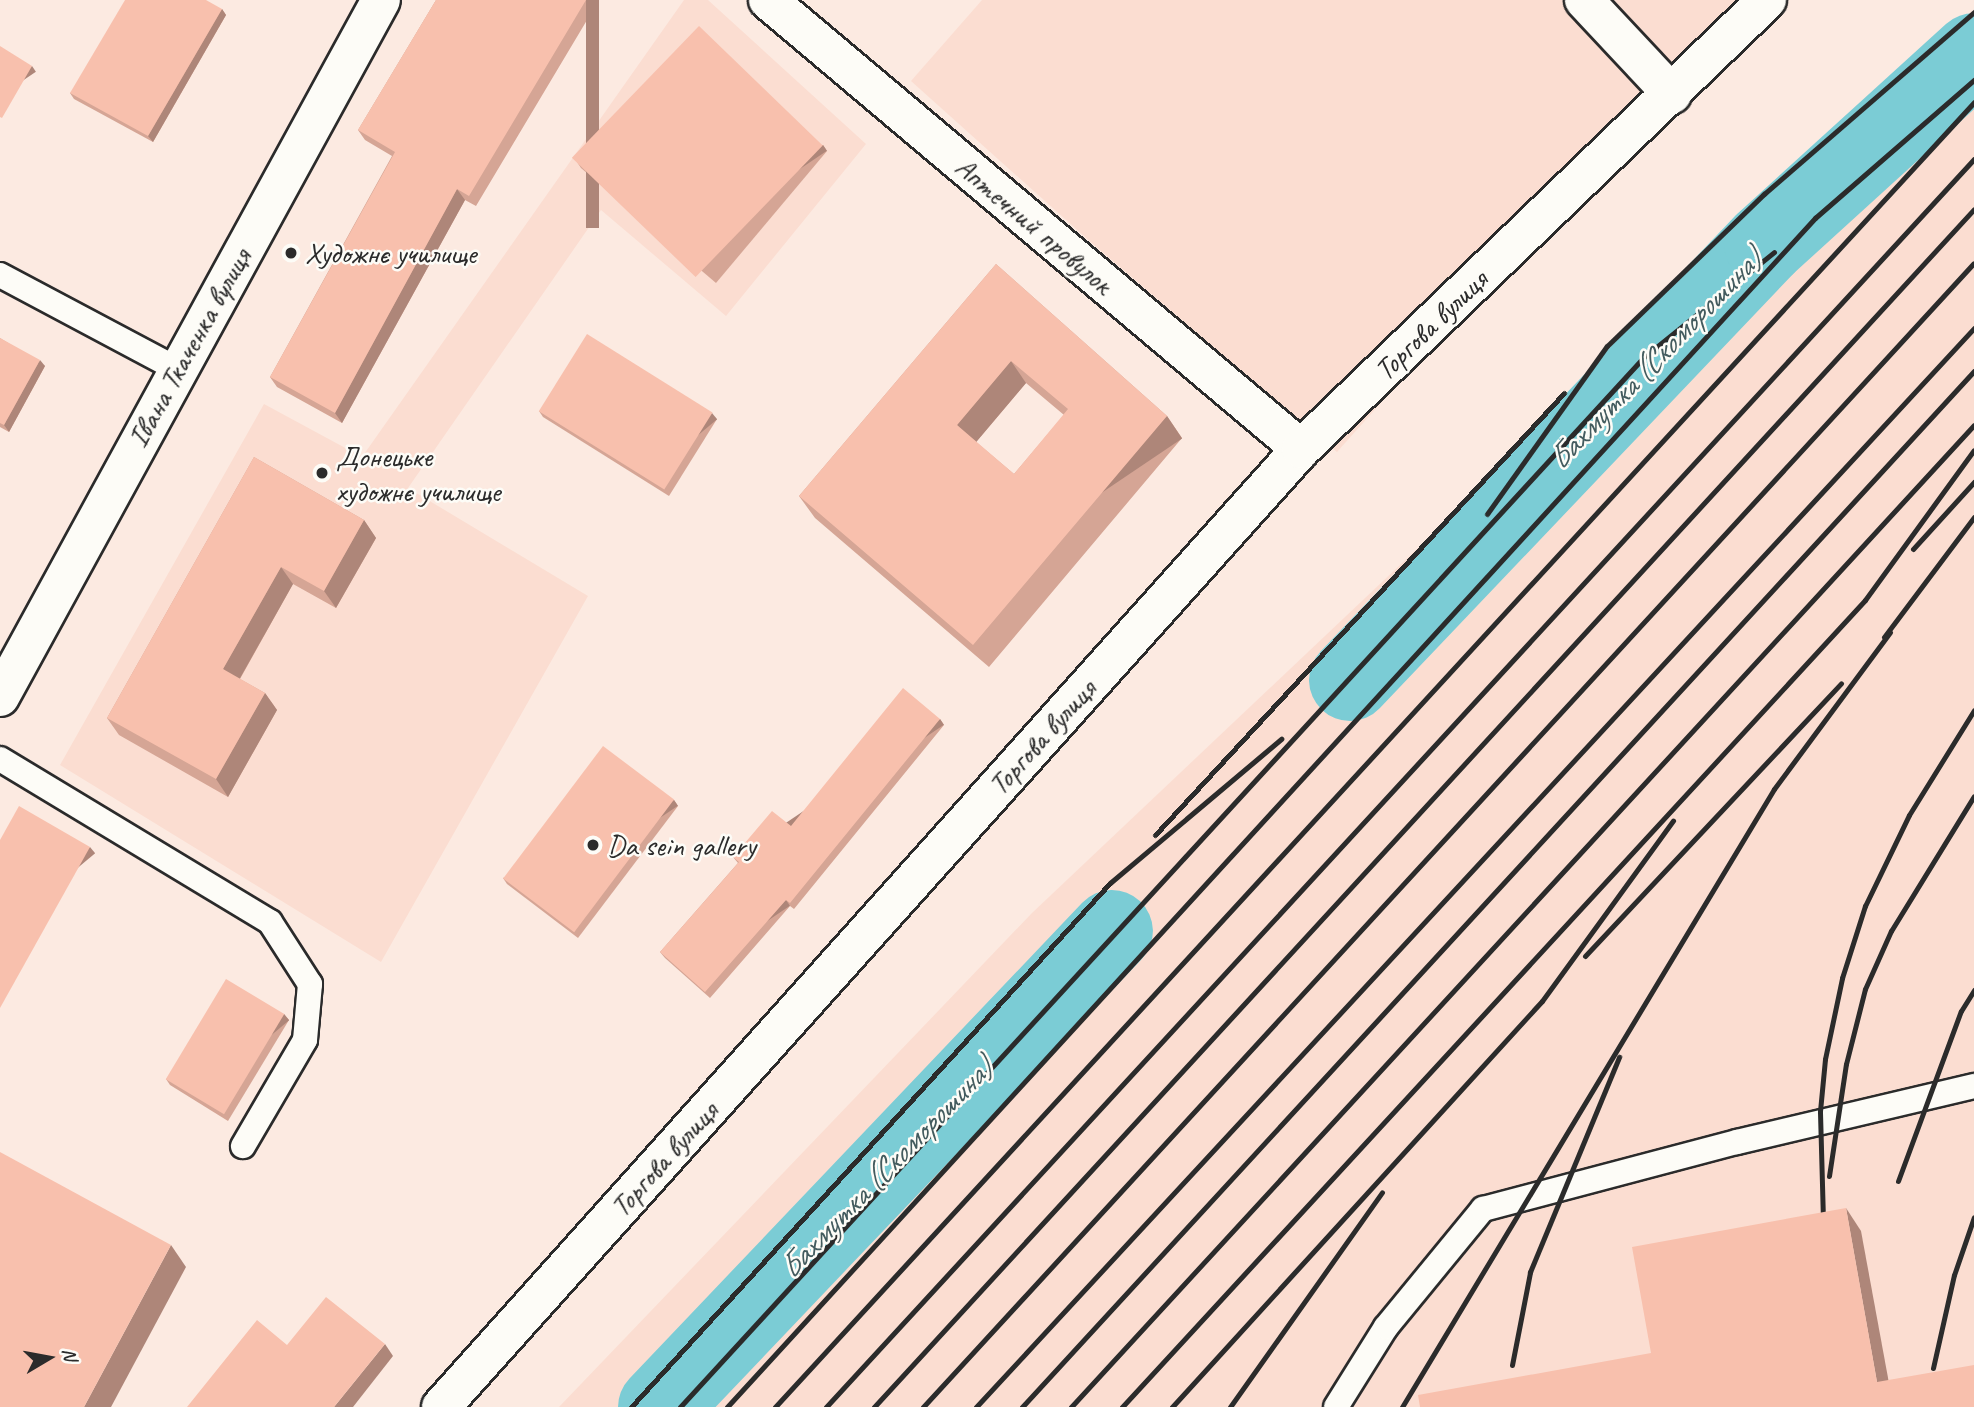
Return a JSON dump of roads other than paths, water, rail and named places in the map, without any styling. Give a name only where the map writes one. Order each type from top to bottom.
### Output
[{"type":"street","name":"Івана Ткаченка вулиця","points":[[0,698],[177,369],[381,0]]},
{"type":"street","name":"Аптечний провулок","points":[[768,0],[1301,449]]},
{"type":"street","points":[[1584,0],[1672,94]]},
{"type":"street","name":"Торгова вулиця","points":[[441,1407],[1301,449],[1768,0]]},
{"type":"lane","points":[[0,275],[177,369]]},
{"type":"lane","points":[[0,759],[270,922],[310,984],[305,1040],[243,1146]]},
{"type":"lane","points":[[1336,1407],[1386,1327],[1483,1209],[1737,1142],[1974,1086]]},
{"type":"waterway","name":"Бахмутка (Скоморошина)","points":[[1350,680],[1765,244],[1974,54]]},
{"type":"waterway","name":"Бахмутка (Скоморошина)","points":[[659,1407],[1112,931]]},
{"type":"railway","points":[[1487,514],[1607,346],[1764,194],[1974,12]]},
{"type":"railway","points":[[727,1407],[1815,218],[1974,80]]},
{"type":"railway","points":[[775,1407],[1974,102]]},
{"type":"railway","points":[[826,1407],[1974,159]]},
{"type":"railway","points":[[874,1407],[1974,209]]},
{"type":"railway","points":[[680,1407],[1644,357],[1774,252]]},
{"type":"railway","points":[[923,1407],[1974,263]]},
{"type":"railway","points":[[976,1407],[1974,328]]},
{"type":"railway","points":[[1022,1407],[1974,371]]},
{"type":"railway","points":[[1155,835],[1564,393]]},
{"type":"railway","points":[[1071,1407],[1974,425]]},
{"type":"railway","points":[[1122,1407],[1865,600],[1974,450]]},
{"type":"railway","points":[[1913,549],[1974,482]]},
{"type":"railway","points":[[1884,637],[1974,517]]},
{"type":"railway","points":[[1402,1407],[1774,789],[1890,632]]},
{"type":"railway","points":[[1585,956],[1841,683]]},
{"type":"railway","points":[[1823,1220],[1820,1111],[1825,1059],[1842,978],[1865,906],[1909,815],[1974,710]]},
{"type":"railway","points":[[631,1407],[1110,883],[1281,739]]},
{"type":"railway","points":[[1829,1176],[1846,1064],[1865,989],[1891,931],[1974,796]]},
{"type":"railway","points":[[1172,1407],[1542,1001],[1673,821]]},
{"type":"railway","points":[[1898,1181],[1961,1011],[1974,990]]},
{"type":"railway","points":[[1512,1365],[1530,1272],[1619,1057]]},
{"type":"railway","points":[[1230,1407],[1382,1192]]},
{"type":"railway","points":[[1933,1368],[1954,1275],[1974,1217]]},
{"type":"place","name":"Художнє училище","points":[[291,253]]},
{"type":"place","name":"Донецьке художнє училище","points":[[322,473]]},
{"type":"place","name":"Da sein gallery","points":[[593,845]]}]
